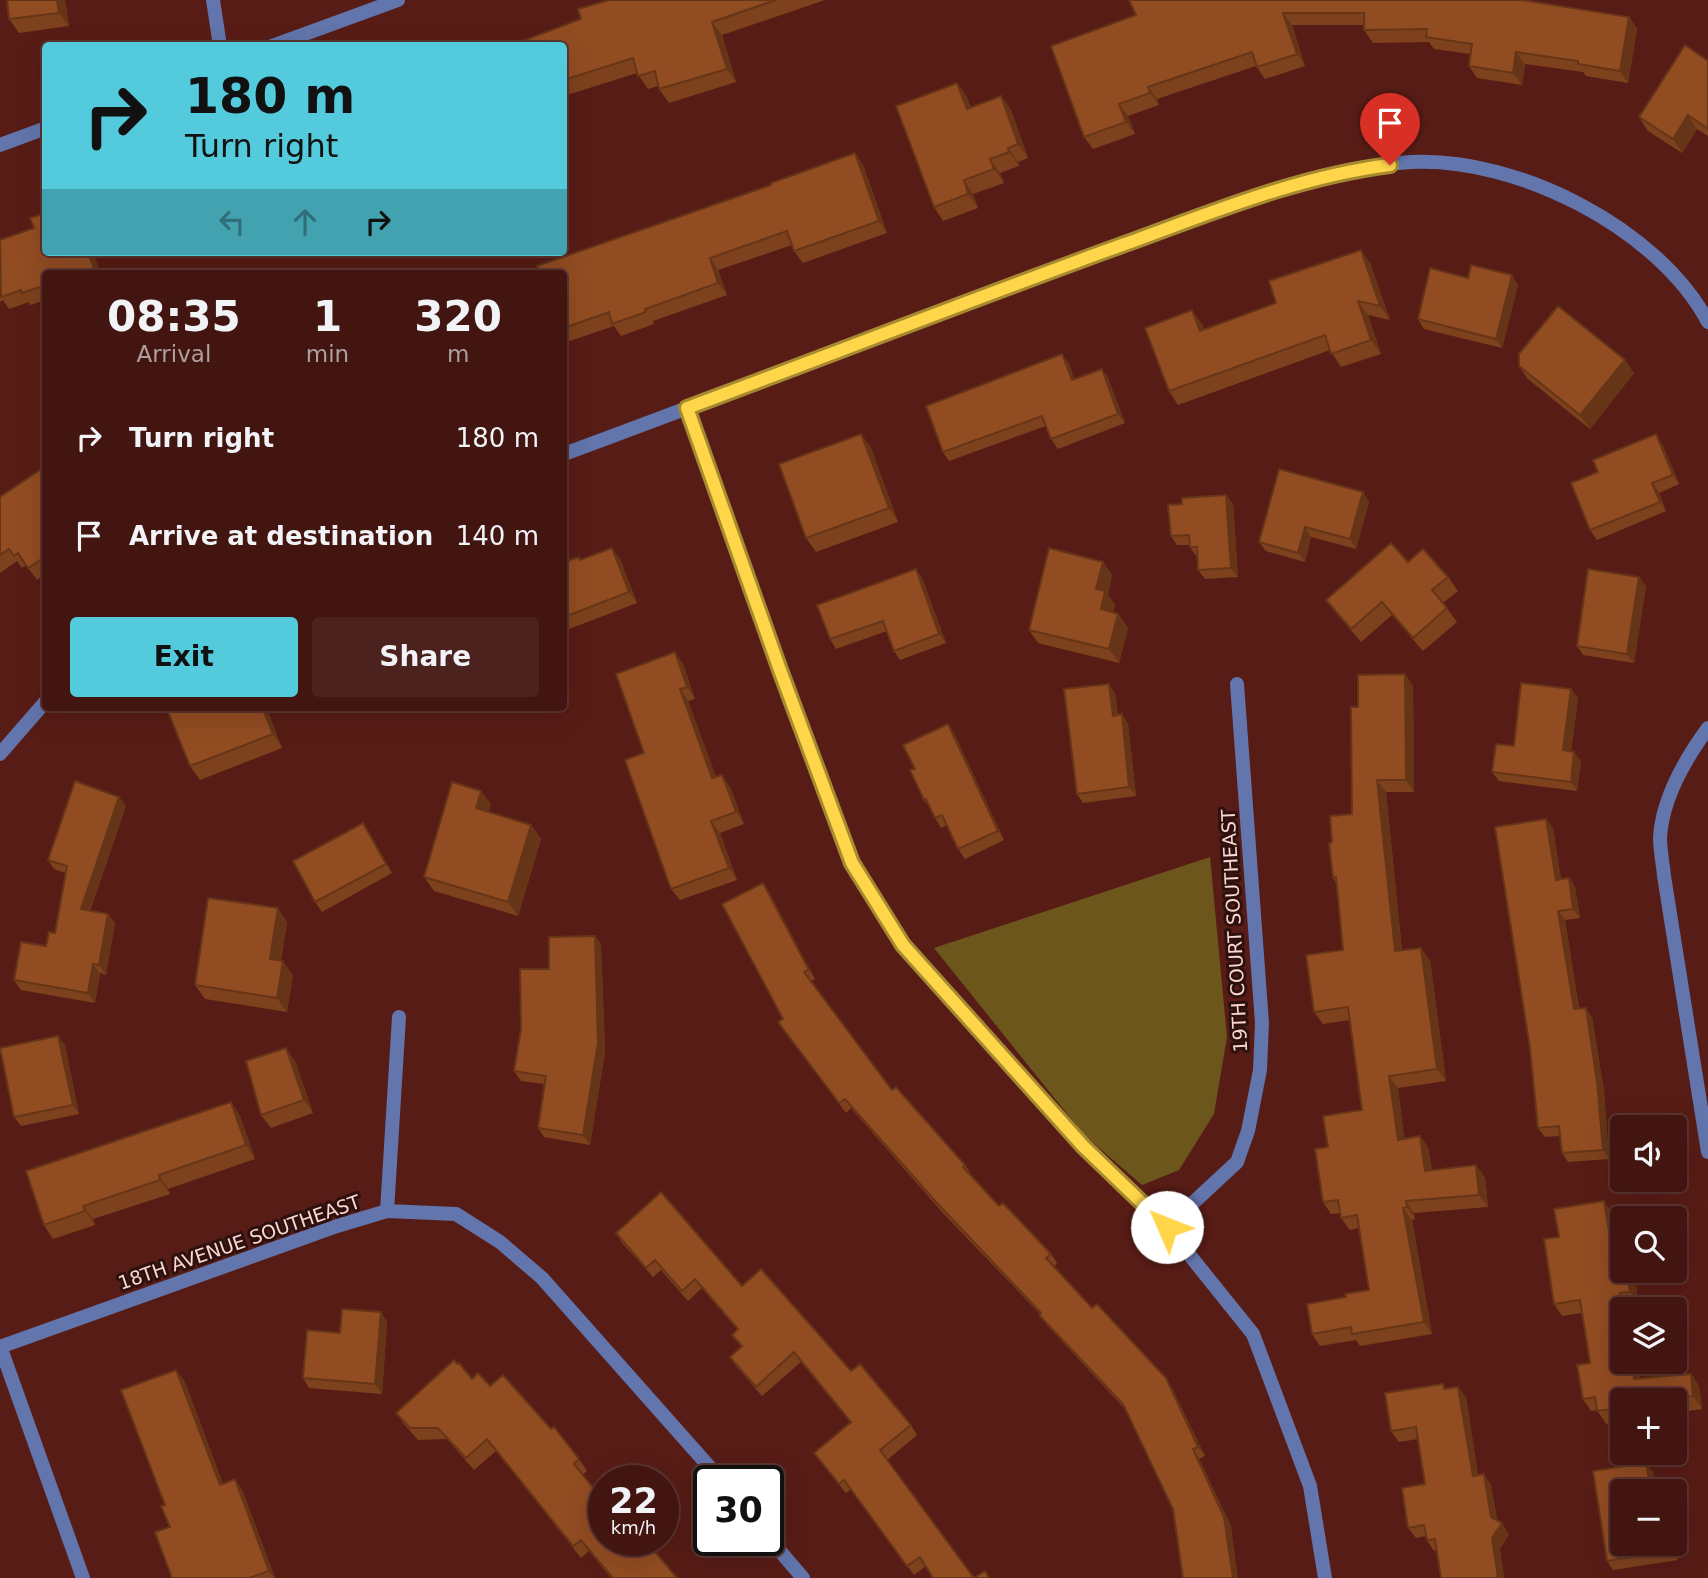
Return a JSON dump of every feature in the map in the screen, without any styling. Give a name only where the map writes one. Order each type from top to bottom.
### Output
[{"type":"street","points":[[213,0],[219,42]]},
{"type":"street","points":[[283,42],[398,0]]},
{"type":"street","points":[[0,145],[42,129]]},
{"type":"street","points":[[567,453],[1290,185],[1344,171],[1413,162],[1481,167],[1545,189],[1609,219],[1658,257],[1699,305],[1708,322]]},
{"type":"street","points":[[687,408],[852,863],[903,945],[1083,1146],[1167,1227],[1253,1334],[1310,1486],[1325,1578]]},
{"type":"street","name":"19TH COURT SOUTHEAST","points":[[1167,1227],[1237,1162],[1248,1131],[1260,1070],[1262,1023],[1237,684]]},
{"type":"street","points":[[0,754],[42,706]]},
{"type":"street","points":[[1708,728],[1687,756],[1670,795],[1660,837],[1708,1152]]},
{"type":"street","points":[[387,1211],[399,1017]]},
{"type":"street","name":"18TH AVENUE SOUTHEAST","points":[[0,1346],[337,1226],[387,1211],[456,1214],[500,1242],[542,1278],[708,1465]]},
{"type":"street","points":[[0,1346],[83,1578]]},
{"type":"street","points":[[784,1556],[803,1578]]},
{"type":"shaded area","points":[[1210,857],[1227,1037],[1214,1114],[1179,1170],[1142,1185],[1084,1135],[934,948]]},
{"type":"building","points":[[7,0],[57,0],[59,13],[9,19]]},
{"type":"building","points":[[609,0],[776,0],[712,22],[727,69],[659,89],[655,71],[638,76],[633,58],[567,79],[567,42],[520,42],[581,19],[578,9]]},
{"type":"building","points":[[1129,0],[1522,0],[1629,17],[1620,71],[1578,64],[1578,61],[1516,52],[1513,73],[1469,66],[1472,44],[1426,37],[1427,29],[1364,30],[1364,13],[1283,13],[1297,54],[1257,67],[1252,52],[1148,87],[1150,93],[1119,104],[1126,122],[1084,137],[1051,46],[1136,15]]},
{"type":"building","points":[[1685,45],[1708,61],[1708,129],[1688,115],[1673,139],[1639,117]]},
{"type":"building","points":[[957,83],[967,109],[1001,96],[1018,144],[1008,148],[1009,152],[990,159],[994,169],[964,180],[968,194],[934,207],[896,106]]},
{"type":"building","points":[[855,153],[879,221],[794,251],[787,231],[710,258],[718,283],[612,324],[609,312],[567,327],[567,270],[538,270],[537,266]]},
{"type":"building","points":[[42,214],[42,256],[90,256],[94,268],[42,270],[42,286],[1,297],[0,240],[34,228],[30,218]]},
{"type":"building","points":[[1361,250],[1380,306],[1358,301],[1371,340],[1331,354],[1325,335],[1169,391],[1145,328],[1192,310],[1200,331],[1276,303],[1269,281]]},
{"type":"building","points":[[1471,265],[1512,275],[1496,339],[1418,319],[1430,268],[1468,278]]},
{"type":"building","points":[[1558,306],[1625,360],[1580,415],[1519,366],[1519,354]]},
{"type":"building","points":[[1062,354],[1072,380],[1102,369],[1118,414],[1051,439],[1042,416],[943,452],[926,406]]},
{"type":"building","points":[[861,434],[889,508],[806,538],[779,464]]},
{"type":"building","points":[[1656,434],[1673,475],[1652,483],[1660,502],[1590,530],[1571,483],[1598,472],[1593,460]]},
{"type":"building","points":[[42,469],[42,559],[28,568],[18,553],[14,556],[9,549],[0,555],[0,497]]},
{"type":"building","points":[[1279,469],[1363,492],[1350,539],[1305,527],[1298,553],[1259,542]]},
{"type":"building","points":[[1226,495],[1231,568],[1198,570],[1197,547],[1190,547],[1189,535],[1171,536],[1168,505],[1182,504],[1182,498]]},
{"type":"building","points":[[1391,543],[1408,562],[1423,549],[1448,577],[1432,590],[1447,608],[1413,638],[1382,602],[1351,629],[1326,600]]},
{"type":"building","points":[[612,548],[629,592],[567,616],[567,561],[579,557],[580,560]]},
{"type":"building","points":[[1049,548],[1103,562],[1096,589],[1105,591],[1101,609],[1118,614],[1109,649],[1029,630]]},
{"type":"building","points":[[916,569],[939,634],[894,651],[883,621],[830,639],[817,605]]},
{"type":"building","points":[[1588,569],[1639,577],[1627,654],[1577,646]]},
{"type":"building","points":[[675,652],[687,687],[680,689],[712,778],[722,775],[736,812],[711,821],[729,868],[671,889],[625,760],[644,753],[616,674]]},
{"type":"building","points":[[1405,674],[1406,780],[1377,780],[1395,951],[1421,948],[1437,1069],[1389,1076],[1398,1140],[1420,1136],[1425,1171],[1476,1165],[1479,1195],[1406,1201],[1407,1207],[1403,1208],[1424,1322],[1352,1334],[1351,1327],[1312,1334],[1307,1304],[1369,1290],[1357,1215],[1341,1218],[1338,1200],[1323,1202],[1315,1149],[1328,1147],[1323,1116],[1362,1110],[1348,1007],[1314,1012],[1306,955],[1343,950],[1336,877],[1333,878],[1329,843],[1332,842],[1330,816],[1352,814],[1351,707],[1358,707],[1358,675]]},
{"type":"building","points":[[1521,683],[1571,689],[1563,750],[1574,752],[1571,782],[1492,772],[1496,744],[1514,746]]},
{"type":"building","points":[[1109,684],[1113,716],[1122,714],[1129,787],[1077,794],[1064,689]]},
{"type":"building","points":[[168,711],[264,711],[273,734],[190,766]]},
{"type":"building","points":[[948,724],[998,831],[958,849],[942,815],[935,818],[926,799],[924,800],[910,770],[915,769],[903,745]]},
{"type":"building","points":[[75,781],[119,797],[81,909],[108,914],[99,965],[93,964],[88,993],[14,980],[21,942],[46,946],[49,932],[55,933],[67,866],[48,860]]},
{"type":"building","points":[[452,782],[481,791],[476,808],[531,825],[508,902],[424,877]]},
{"type":"building","points":[[1546,819],[1556,880],[1569,878],[1573,909],[1558,911],[1574,1009],[1586,1008],[1597,1082],[1603,1150],[1562,1153],[1559,1126],[1538,1128],[1530,1048],[1495,827]]},
{"type":"building","points":[[363,823],[386,864],[315,902],[293,861]]},
{"type":"building","points":[[763,883],[809,970],[804,972],[892,1090],[896,1087],[999,1206],[1003,1203],[1051,1254],[1046,1258],[1092,1308],[1097,1304],[1166,1378],[1198,1447],[1193,1449],[1224,1517],[1233,1578],[1183,1578],[1173,1509],[1123,1404],[936,1202],[845,1099],[839,1103],[778,1022],[783,1019],[722,904]]},
{"type":"building","points":[[208,898],[278,908],[270,959],[283,961],[277,998],[195,985]]},
{"type":"building","points":[[595,936],[598,1043],[583,1135],[538,1128],[546,1076],[514,1071],[521,1029],[520,969],[549,969],[549,937]]},
{"type":"building","points":[[58,1036],[73,1105],[14,1117],[0,1048]]},
{"type":"building","points":[[286,1048],[304,1100],[261,1115],[246,1061]]},
{"type":"building","points":[[231,1102],[246,1145],[159,1175],[160,1180],[83,1206],[85,1211],[44,1225],[26,1171]]},
{"type":"building","points":[[661,1192],[742,1286],[761,1269],[851,1371],[860,1364],[911,1425],[880,1450],[974,1578],[933,1578],[920,1557],[907,1566],[844,1480],[839,1484],[814,1453],[851,1422],[794,1352],[756,1387],[730,1357],[742,1346],[732,1335],[738,1329],[695,1279],[682,1291],[655,1260],[646,1268],[616,1233]]},
{"type":"building","points":[[1604,1201],[1610,1238],[1610,1283],[1629,1283],[1630,1292],[1620,1293],[1621,1297],[1610,1297],[1610,1374],[1633,1374],[1634,1379],[1691,1374],[1693,1396],[1687,1397],[1687,1388],[1610,1388],[1610,1409],[1597,1411],[1595,1397],[1583,1399],[1577,1365],[1590,1363],[1580,1300],[1554,1304],[1544,1239],[1559,1237],[1554,1209]]},
{"type":"building","points":[[342,1309],[381,1312],[375,1384],[303,1378],[307,1330],[340,1333]]},
{"type":"building","points":[[454,1360],[472,1379],[478,1373],[490,1386],[503,1375],[551,1429],[554,1427],[579,1459],[574,1464],[588,1481],[588,1548],[581,1540],[573,1546],[487,1439],[466,1458],[438,1428],[410,1428],[396,1413]]},
{"type":"building","points":[[176,1370],[220,1485],[235,1479],[269,1571],[249,1578],[172,1578],[155,1532],[170,1527],[161,1506],[165,1505],[121,1390]]},
{"type":"building","points":[[1443,1384],[1444,1389],[1458,1387],[1473,1476],[1484,1474],[1491,1517],[1502,1523],[1492,1538],[1498,1578],[1441,1578],[1435,1539],[1427,1540],[1424,1525],[1408,1528],[1402,1488],[1425,1484],[1416,1427],[1391,1431],[1385,1393]]},
{"type":"building","points":[[1646,1465],[1649,1479],[1610,1479],[1610,1556],[1639,1556],[1607,1561],[1593,1471]]},
{"type":"building","points":[[594,1556],[659,1556],[677,1578],[613,1578]]},
{"type":"building","points":[[985,1571],[989,1578],[974,1578]]},
{"type":"route","points":[[1167,1227],[1083,1146],[903,945],[852,863],[687,408],[1290,185],[1344,171],[1390,165]]}]
